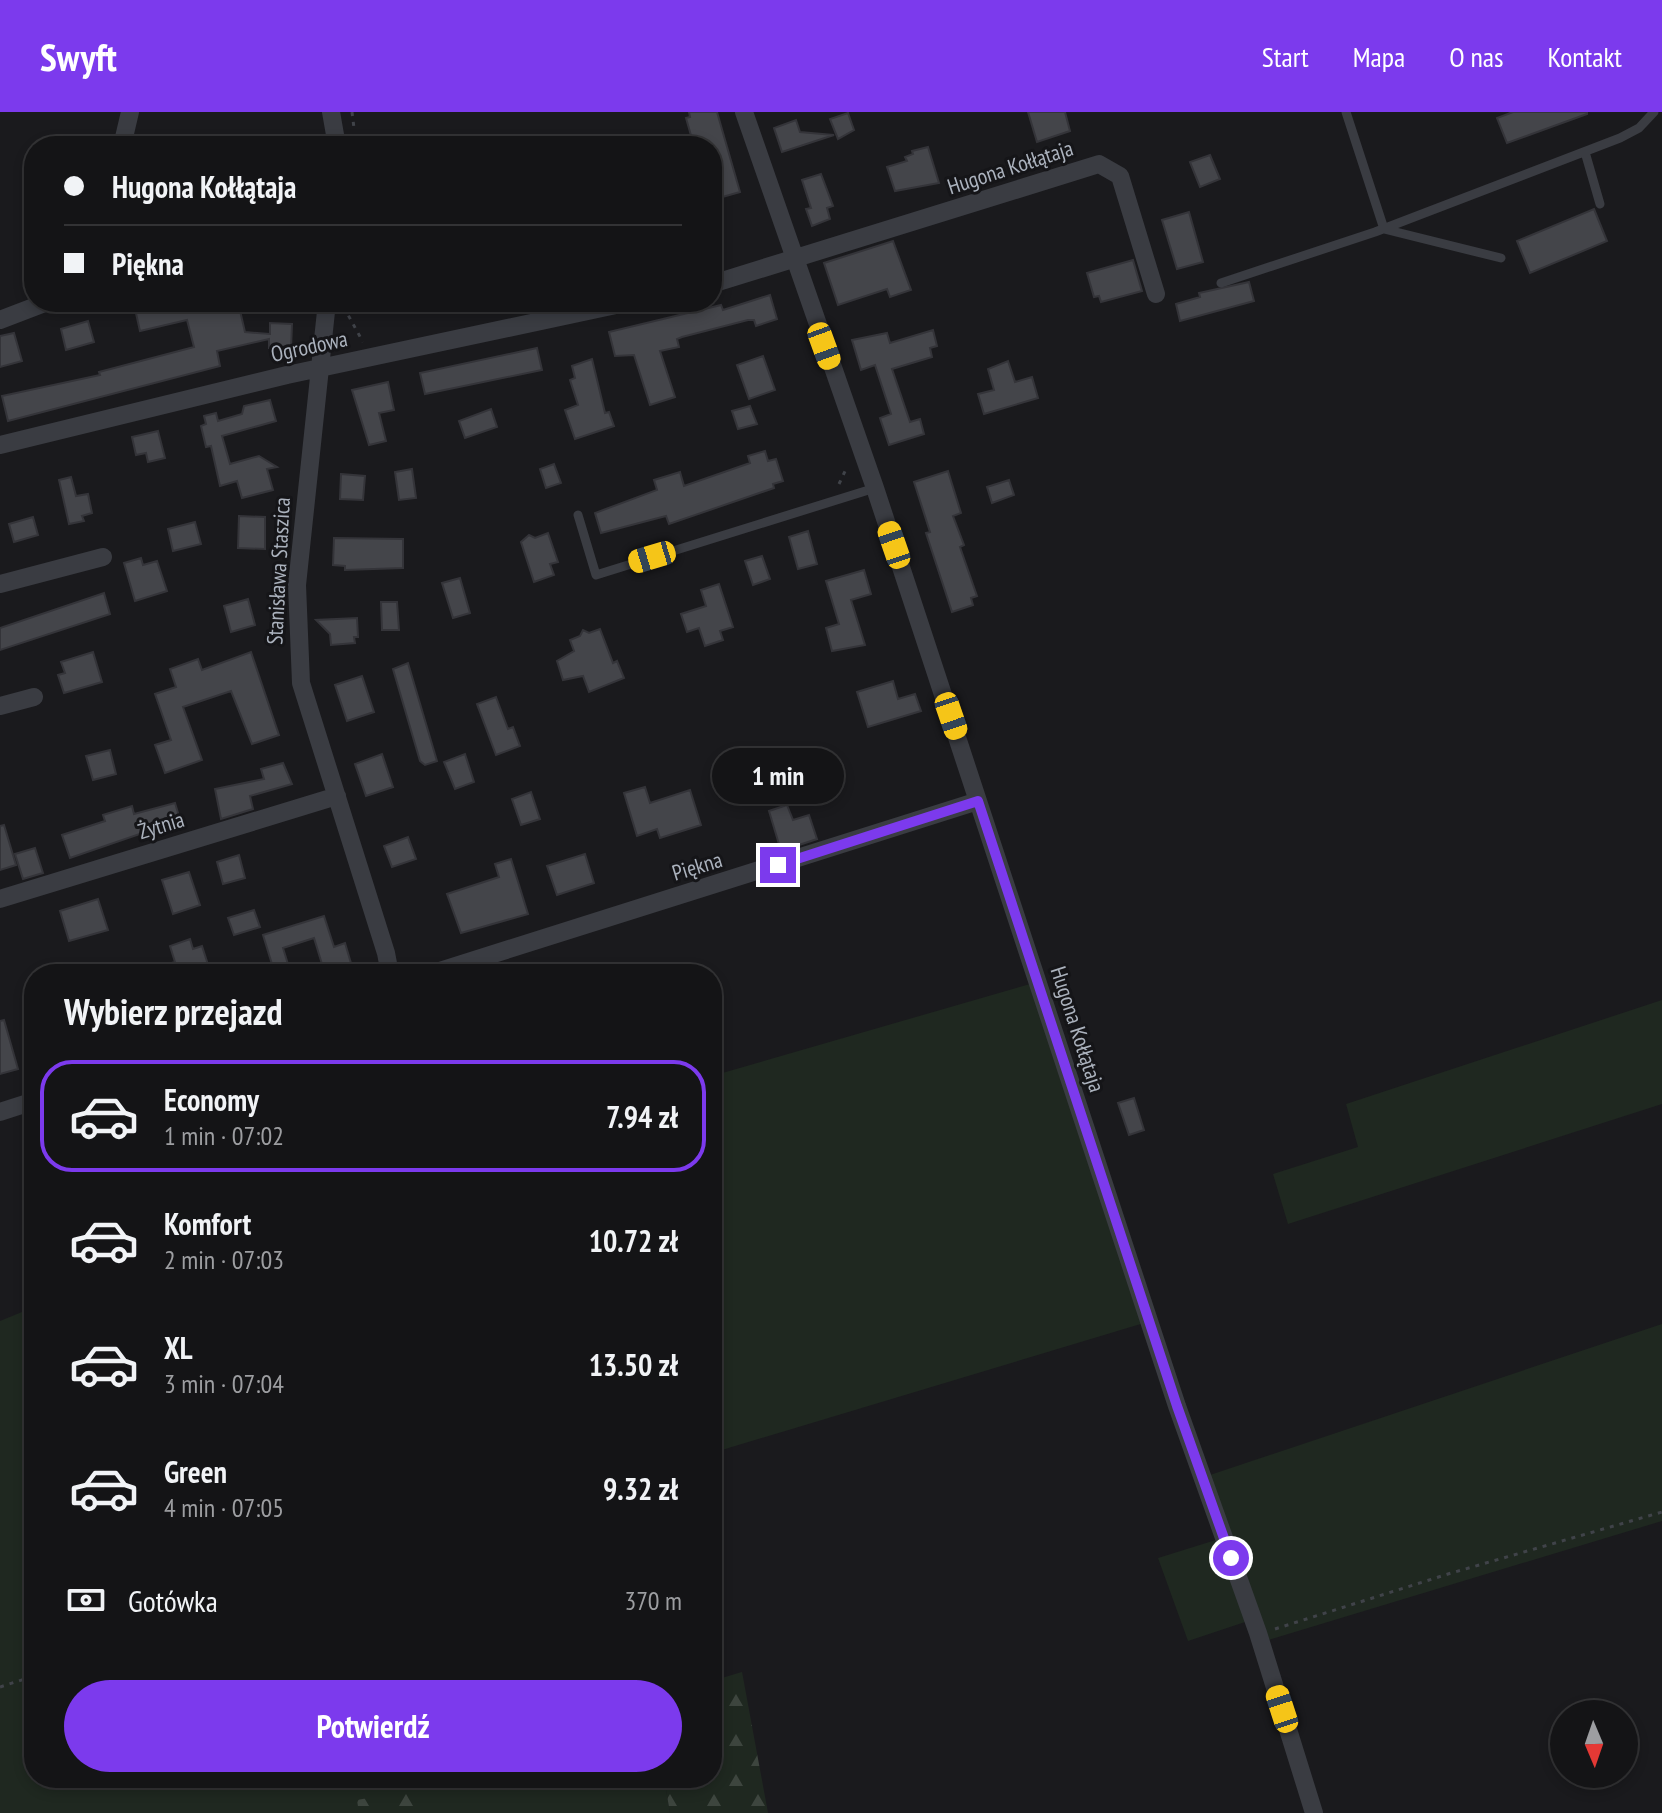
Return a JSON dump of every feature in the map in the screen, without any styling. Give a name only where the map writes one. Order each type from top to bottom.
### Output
[{"type":"street","points":[[124,136],[130,112]]},
{"type":"street","points":[[331,112],[335,136]]},
{"type":"street","name":"Hugona Kołłątaja","points":[[744,112],[875,488],[1177,1406],[1258,1633],[1314,1813]]},
{"type":"street","name":"Hugona Kołłątaja","points":[[794,261],[1099,164],[1120,176],[1156,294]]},
{"type":"street","points":[[722,281],[794,261]]},
{"type":"street","points":[[0,320],[24,311]]},
{"type":"street","name":"Stanisława Staszica","points":[[326,312],[297,585],[298,656],[301,683],[387,964]]},
{"type":"street","name":"Ogrodowa","points":[[0,445],[319,369],[583,312]]},
{"type":"street","points":[[0,584],[103,557]]},
{"type":"street","points":[[0,706],[34,697]]},
{"type":"street","name":"Żytnia","points":[[0,899],[337,796]]},
{"type":"street","name":"Piękna","points":[[462,964],[978,801]]},
{"type":"street","points":[[0,1112],[24,1104]]},
{"type":"lane","points":[[1346,112],[1384,229]]},
{"type":"lane","points":[[1221,283],[1384,229],[1585,152],[1639,128],[1654,112]]},
{"type":"lane","points":[[1585,152],[1600,204]]},
{"type":"lane","points":[[1384,229],[1501,258]]},
{"type":"lane","points":[[578,515],[596,575],[875,488]]},
{"type":"path","points":[[347,312],[372,357]]},
{"type":"path","points":[[829,491],[841,483],[848,461]]},
{"type":"path","points":[[1258,1633],[1662,1512]]},
{"type":"path","points":[[0,1687],[24,1679]]},
{"type":"green space","points":[[1030,984],[1144,1323],[722,1450],[722,1073]]},
{"type":"green space","points":[[1662,1000],[1662,1104],[1288,1224],[1273,1174],[1358,1147],[1346,1104]]},
{"type":"green space","points":[[24,1311],[24,1788],[666,1788],[670,1813],[0,1813],[0,1321]]},
{"type":"green space","points":[[1662,1324],[1662,1521],[1265,1641],[1207,1476]]},
{"type":"green space","points":[[1219,1539],[1248,1621],[1188,1641],[1158,1558]]},
{"type":"green space","points":[[742,1672],[768,1813],[670,1813],[666,1788],[722,1788],[722,1678]]},
{"type":"green space","points":[[385,1788],[435,1788],[430,1796],[431,1802],[420,1813],[359,1813],[357,1800],[385,1795]]},
{"type":"building","points":[[689,112],[717,112],[740,192],[722,197],[722,136],[691,136],[686,118],[690,117]]},
{"type":"building","points":[[1028,112],[1065,112],[1070,131],[1037,142]]},
{"type":"building","points":[[1513,112],[1587,114],[1507,143],[1497,118]]},
{"type":"building","points":[[848,113],[854,130],[838,139],[830,119]]},
{"type":"building","points":[[796,120],[800,132],[834,135],[782,152],[774,128]]},
{"type":"building","points":[[928,147],[939,183],[895,191],[887,167],[907,161],[905,157],[913,154],[912,151]]},
{"type":"building","points":[[1210,155],[1220,179],[1200,187],[1190,162]]},
{"type":"building","points":[[821,174],[833,206],[827,208],[830,219],[812,226],[806,209],[811,208],[802,180]]},
{"type":"building","points":[[1594,209],[1607,241],[1530,273],[1517,241]]},
{"type":"building","points":[[1189,212],[1203,262],[1177,269],[1162,220]]},
{"type":"building","points":[[893,241],[911,290],[890,297],[887,289],[838,305],[824,263]]},
{"type":"building","points":[[1133,260],[1142,291],[1101,302],[1099,296],[1094,297],[1087,273]]},
{"type":"building","points":[[1249,282],[1254,301],[1180,321],[1176,304],[1200,297],[1199,293]]},
{"type":"building","points":[[770,295],[777,319],[756,326],[754,320],[748,320],[677,339],[679,347],[660,351],[675,397],[650,405],[634,355],[615,356],[609,332],[692,312],[722,312],[722,308],[723,310]]},
{"type":"building","points":[[136,312],[240,312],[245,332],[270,334],[270,323],[292,324],[291,349],[269,348],[269,339],[217,351],[220,366],[8,421],[2,396],[100,375],[99,372],[194,347],[187,320],[140,331]]},
{"type":"building","points":[[88,321],[94,342],[66,350],[61,329]]},
{"type":"building","points":[[933,330],[937,346],[930,348],[932,357],[892,369],[910,422],[920,419],[924,434],[889,445],[880,418],[891,414],[875,365],[861,370],[852,340],[887,333],[890,343]]},
{"type":"building","points":[[14,333],[22,361],[0,367],[0,336]]},
{"type":"building","points":[[537,348],[542,370],[425,394],[420,373]]},
{"type":"building","points":[[763,356],[775,390],[749,399],[737,365]]},
{"type":"building","points":[[592,359],[605,413],[609,412],[614,426],[575,439],[565,410],[578,405],[570,380],[575,378],[572,366]]},
{"type":"building","points":[[1008,361],[1015,382],[1032,377],[1038,398],[984,414],[978,394],[994,390],[988,369]]},
{"type":"building","points":[[388,382],[394,410],[379,413],[386,441],[369,445],[352,390]]},
{"type":"building","points":[[270,400],[276,421],[222,436],[230,464],[259,456],[277,467],[267,469],[273,490],[242,498],[237,481],[220,486],[211,446],[206,447],[201,426],[206,424],[204,416],[216,413],[218,421],[242,414],[244,406]]},
{"type":"building","points":[[750,406],[757,424],[738,429],[732,411]]},
{"type":"building","points":[[491,409],[497,427],[465,438],[459,421]]},
{"type":"building","points":[[158,431],[165,458],[148,462],[146,453],[136,455],[132,437]]},
{"type":"building","points":[[765,451],[768,461],[776,459],[783,481],[773,484],[774,488],[669,524],[666,516],[601,533],[595,513],[657,490],[654,480],[680,472],[684,486],[750,463],[748,456]]},
{"type":"building","points":[[554,464],[561,483],[546,488],[540,469]]},
{"type":"building","points":[[412,469],[416,498],[399,500],[395,472]]},
{"type":"building","points":[[948,471],[961,513],[953,516],[964,545],[960,547],[977,596],[971,598],[973,605],[952,612],[926,533],[930,532],[914,482]]},
{"type":"building","points":[[341,474],[365,476],[363,500],[340,499]]},
{"type":"building","points":[[71,477],[76,496],[88,494],[92,513],[82,516],[84,521],[69,524],[59,480]]},
{"type":"building","points":[[1009,480],[1014,495],[992,503],[987,487]]},
{"type":"building","points":[[239,516],[265,517],[265,549],[238,548]]},
{"type":"building","points":[[33,517],[38,535],[14,542],[9,524]]},
{"type":"building","points":[[195,522],[201,544],[173,551],[168,529]]},
{"type":"building","points":[[808,531],[817,564],[798,569],[789,537]]},
{"type":"building","points":[[548,533],[558,562],[550,564],[554,575],[534,582],[521,542],[529,535],[535,538]]},
{"type":"building","points":[[334,538],[403,539],[403,568],[345,570],[345,566],[333,565]]},
{"type":"building","points":[[762,556],[770,579],[753,585],[745,561]]},
{"type":"building","points":[[141,558],[143,565],[157,561],[167,591],[135,601],[124,563]]},
{"type":"building","points":[[864,570],[871,594],[851,600],[865,645],[832,651],[826,628],[839,624],[826,581]]},
{"type":"building","points":[[460,578],[470,613],[453,618],[442,583]]},
{"type":"building","points":[[719,584],[733,627],[720,631],[723,640],[705,646],[699,628],[687,632],[681,614],[706,606],[701,590]]},
{"type":"building","points":[[104,593],[110,614],[0,650],[0,628]]},
{"type":"building","points":[[248,599],[255,625],[231,632],[224,606]]},
{"type":"building","points":[[381,602],[397,602],[399,630],[382,630]]},
{"type":"building","points":[[357,618],[358,637],[354,637],[355,643],[331,645],[330,634],[316,620]]},
{"type":"building","points":[[600,629],[613,663],[617,661],[624,678],[589,692],[583,676],[563,680],[557,661],[574,651],[570,640],[580,636],[583,630],[589,633]]},
{"type":"building","points":[[93,652],[102,682],[64,693],[58,675],[65,673],[61,662]]},
{"type":"building","points":[[251,652],[279,735],[252,744],[231,691],[183,707],[202,760],[165,773],[155,745],[171,740],[155,694],[176,687],[170,669],[198,659],[202,670]]},
{"type":"building","points":[[408,663],[437,761],[425,765],[420,761],[393,669]]},
{"type":"building","points":[[362,676],[374,712],[347,721],[335,685]]},
{"type":"building","points":[[893,681],[898,699],[915,694],[921,711],[868,727],[857,692]]},
{"type":"building","points":[[496,697],[508,729],[513,727],[520,746],[496,755],[477,704]]},
{"type":"building","points":[[110,750],[116,774],[93,780],[86,756]]},
{"type":"building","points":[[382,754],[393,787],[366,796],[355,764]]},
{"type":"building","points":[[465,754],[474,782],[455,789],[444,762]]},
{"type":"building","points":[[283,763],[292,784],[250,796],[253,809],[221,819],[215,789],[264,779],[261,769]]},
{"type":"building","points":[[645,787],[650,803],[690,790],[701,825],[660,838],[657,829],[637,836],[624,793]]},
{"type":"building","points":[[531,792],[540,819],[521,825],[512,799]]},
{"type":"building","points":[[175,803],[182,826],[162,833],[160,827],[70,858],[62,835],[105,821],[103,815],[132,806],[134,814]]},
{"type":"building","points":[[787,805],[793,820],[809,815],[817,839],[781,851],[769,811]]},
{"type":"building","points":[[4,825],[16,865],[0,870],[0,826]]},
{"type":"building","points":[[408,837],[416,859],[392,867],[384,846]]},
{"type":"building","points":[[35,848],[43,873],[23,879],[15,854]]},
{"type":"building","points":[[585,854],[594,883],[557,895],[547,866]]},
{"type":"building","points":[[239,855],[245,878],[223,884],[217,862]]},
{"type":"building","points":[[511,859],[528,914],[461,933],[447,894],[499,877],[495,864]]},
{"type":"building","points":[[189,872],[200,905],[173,914],[162,880]]},
{"type":"building","points":[[98,899],[108,930],[69,941],[60,911]]},
{"type":"building","points":[[254,910],[260,927],[234,935],[228,918]]},
{"type":"building","points":[[324,916],[334,947],[345,943],[351,964],[322,964],[314,938],[283,948],[288,964],[272,964],[263,935]]},
{"type":"building","points":[[190,939],[193,949],[202,946],[208,964],[168,964],[175,962],[170,946]]},
{"type":"building","points":[[4,1020],[18,1069],[0,1074],[0,1021]]},
{"type":"building","points":[[1134,1098],[1144,1130],[1129,1135],[1118,1103]]},
{"type":"route","points":[[778,865],[978,801],[1177,1406],[1231,1558]]}]
